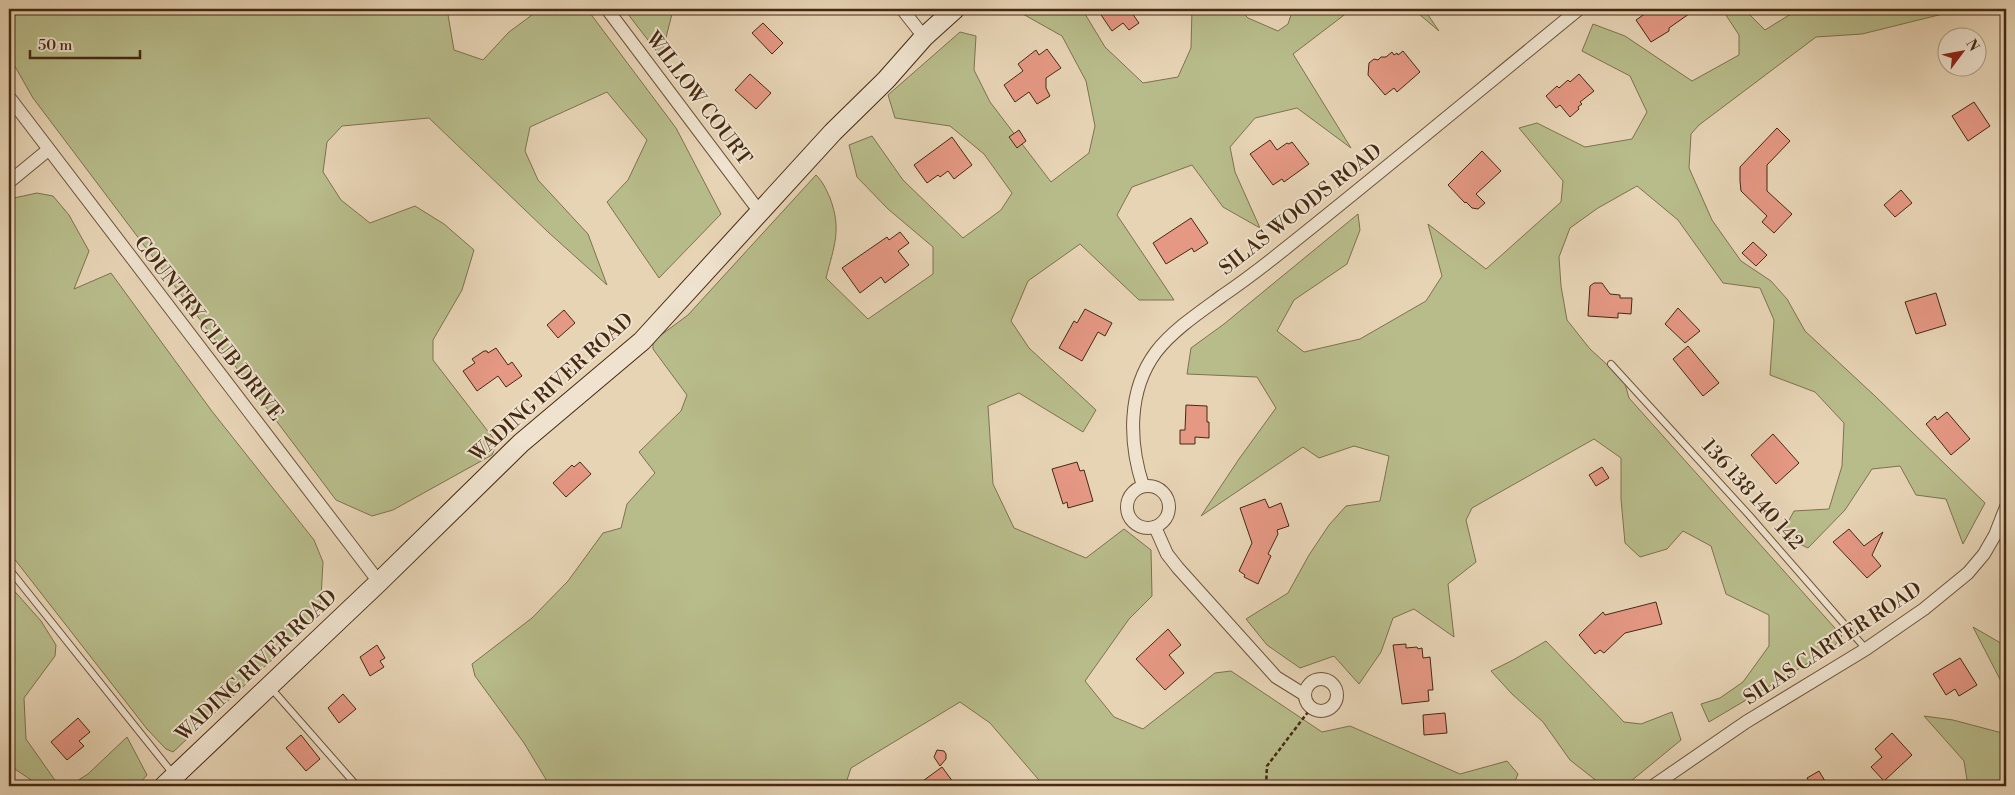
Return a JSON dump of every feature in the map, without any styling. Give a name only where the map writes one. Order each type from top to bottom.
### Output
[{"type":"main road","name":"WADING RIVER ROAD","points":[[169,783],[521,443],[642,341],[833,132],[886,80],[924,37],[955,9]]},
{"type":"street","name":"WILLOW COURT","points":[[607,9],[759,212]]},
{"type":"street","points":[[902,9],[924,37]]},
{"type":"street","name":"SILAS WOODS ROAD","points":[[1144,486],[1136,459],[1132,418],[1136,397],[1146,369],[1156,352],[1174,333],[1252,275],[1384,170],[1578,9]]},
{"type":"street","name":"COUNTRY CLUB DRIVE","points":[[9,97],[379,582]]},
{"type":"street","points":[[9,182],[48,150]]},
{"type":"street","points":[[1144,486],[1150,486],[1163,491],[1170,503],[1168,517],[1164,522],[1155,527],[1144,528],[1137,525],[1128,514],[1127,507],[1132,494],[1144,486]]},
{"type":"street","name":"SILAS CARTER ROAD","points":[[1653,786],[1746,722],[1866,649],[1924,609],[1968,572],[1984,554],[1995,535],[2006,507]]},
{"type":"street","points":[[1155,527],[1167,554],[1178,568],[1276,677],[1304,695],[1311,708],[1321,711],[1330,708],[1336,700],[1335,689],[1328,680],[1317,679],[1308,684],[1304,695]]},
{"type":"lane","name":"136 138 140 142","points":[[1611,364],[1749,515],[1866,649]]},
{"type":"lane","points":[[9,569],[169,783]]},
{"type":"lane","points":[[269,686],[357,786]]},
{"type":"path","points":[[1266,786],[1266,766],[1311,708]]},
{"type":"green space","points":[[9,9],[447,9],[454,50],[483,60],[509,32],[540,9],[587,9],[676,128],[721,214],[659,278],[607,202],[628,180],[647,140],[607,92],[530,127],[525,151],[538,180],[588,234],[607,285],[548,232],[429,118],[342,126],[327,142],[323,172],[341,200],[370,223],[415,206],[444,224],[474,250],[462,290],[433,340],[433,360],[497,443],[492,455],[393,510],[372,516],[336,500],[33,98],[9,56]]},
{"type":"green space","points":[[624,9],[677,9],[672,14],[661,57]]},
{"type":"green space","points":[[1014,9],[1082,9],[1105,47],[1143,83],[1178,77],[1191,48],[1192,9],[1239,9],[1248,18],[1278,31],[1288,24],[1293,9],[1352,9],[1293,54],[1351,148],[1297,108],[1255,118],[1230,147],[1235,172],[1260,228],[1223,207],[1192,165],[1132,187],[1117,215],[1174,300],[1139,300],[1080,244],[1028,281],[1011,321],[1029,348],[1096,410],[1083,432],[1019,393],[988,406],[993,484],[1014,528],[1086,558],[1124,529],[1151,550],[1152,596],[1129,619],[1085,681],[1114,717],[1143,729],[1215,673],[1231,671],[1322,732],[1350,726],[1460,774],[1507,761],[1518,774],[1513,786],[1044,786],[990,723],[960,702],[851,768],[845,786],[550,786],[524,743],[475,676],[472,664],[532,618],[568,581],[603,533],[621,528],[627,504],[655,473],[639,452],[681,411],[687,395],[653,349],[653,341],[688,315],[816,175],[830,198],[836,220],[836,238],[826,278],[868,319],[933,274],[933,247],[888,209],[857,177],[849,145],[872,136],[903,180],[963,238],[1001,210],[1012,193],[984,154],[950,126],[895,118],[888,95],[960,32],[976,36],[974,70],[990,102],[1051,182],[1089,153],[1095,126],[1086,81],[1062,36]]},
{"type":"green space","points":[[1413,9],[1424,9],[1439,31]]},
{"type":"green space","points":[[1722,9],[1744,9],[1765,30],[1799,9],[1963,9],[1862,34],[1816,37],[1699,125],[1691,134],[1689,168],[1712,220],[1741,261],[1771,281],[1787,299],[1805,331],[1985,503],[1963,544],[1946,499],[1916,495],[1900,466],[1872,469],[1845,510],[1808,548],[1781,535],[1794,511],[1829,509],[1842,466],[1844,423],[1815,392],[1770,375],[1774,320],[1760,288],[1723,283],[1678,220],[1637,186],[1598,208],[1570,228],[1559,257],[1561,286],[1567,320],[1590,349],[1624,380],[1629,398],[1842,636],[1832,649],[1709,722],[1701,704],[1720,698],[1743,682],[1769,646],[1769,615],[1726,594],[1711,546],[1683,531],[1667,549],[1640,557],[1625,543],[1621,499],[1621,458],[1594,439],[1472,508],[1466,520],[1476,562],[1448,584],[1454,637],[1414,609],[1393,618],[1381,652],[1359,684],[1334,656],[1300,668],[1267,645],[1246,619],[1288,593],[1309,555],[1329,525],[1346,506],[1380,501],[1389,456],[1354,446],[1319,458],[1303,447],[1201,516],[1276,408],[1257,377],[1187,374],[1191,348],[1224,324],[1358,214],[1360,230],[1347,264],[1294,300],[1277,331],[1304,352],[1360,339],[1426,301],[1442,276],[1428,224],[1486,269],[1561,202],[1563,181],[1519,128],[1537,123],[1585,147],[1632,139],[1647,112],[1630,76],[1582,51],[1593,24],[1625,36],[1692,81],[1739,55],[1739,35]]},
{"type":"green space","points":[[37,193],[53,196],[69,215],[89,251],[74,289],[111,273],[211,410],[314,540],[323,562],[320,615],[173,752],[166,749],[147,729],[9,552],[9,199]]},
{"type":"green space","points":[[9,585],[41,621],[56,645],[55,656],[24,698],[26,739],[59,786],[40,786],[9,765]]},
{"type":"green space","points":[[1973,627],[2006,646],[2006,691]]},
{"type":"green space","points":[[1546,641],[1624,722],[1641,724],[1672,712],[1681,740],[1625,786],[1603,786],[1570,760],[1543,722],[1512,694],[1491,671]]},
{"type":"green space","points":[[1924,716],[1953,720],[2006,734],[2006,786],[1968,786],[1964,761]]},
{"type":"green space","points":[[127,737],[147,775],[137,786],[69,786],[88,774]]},
{"type":"building","points":[[1097,9],[1129,9],[1139,23],[1129,30],[1123,23],[1112,31]]},
{"type":"building","points":[[1652,9],[1696,9],[1669,28],[1669,31],[1651,42],[1636,20]]},
{"type":"building","points":[[763,23],[783,43],[772,54],[752,33]]},
{"type":"building","points":[[1047,49],[1061,68],[1046,78],[1046,88],[1050,96],[1037,104],[1029,92],[1015,102],[1004,85],[1023,71],[1018,64],[1036,50],[1039,55]]},
{"type":"building","points":[[1403,51],[1420,72],[1397,92],[1394,88],[1385,95],[1368,75],[1369,63],[1374,59],[1378,60],[1381,57],[1386,57],[1392,52],[1394,55],[1397,53],[1398,55]]},
{"type":"building","points":[[750,74],[771,93],[756,109],[735,90]]},
{"type":"building","points":[[1579,74],[1594,91],[1580,102],[1582,104],[1578,107],[1579,109],[1570,117],[1560,105],[1556,108],[1546,96],[1557,86],[1559,88],[1568,80],[1570,82]]},
{"type":"building","points":[[1974,102],[1990,126],[1968,141],[1952,116]]},
{"type":"building","points":[[1777,128],[1790,141],[1767,165],[1767,191],[1792,214],[1774,233],[1762,222],[1767,216],[1741,191],[1740,167]]},
{"type":"building","points":[[1019,130],[1026,141],[1017,148],[1009,137]]},
{"type":"building","points":[[952,137],[972,165],[954,179],[948,171],[927,183],[914,165]]},
{"type":"building","points":[[1270,140],[1277,150],[1292,142],[1309,164],[1284,182],[1282,179],[1273,185],[1250,154]]},
{"type":"building","points":[[1482,151],[1501,171],[1476,194],[1485,203],[1478,209],[1472,208],[1465,203],[1448,185]]},
{"type":"building","points":[[1901,190],[1912,203],[1895,217],[1884,205]]},
{"type":"building","points":[[1191,218],[1208,243],[1194,252],[1192,248],[1166,264],[1153,243]]},
{"type":"building","points":[[900,232],[909,243],[898,251],[909,265],[885,283],[881,277],[860,293],[842,268],[887,237],[889,240]]},
{"type":"building","points":[[1753,242],[1767,255],[1756,266],[1742,253]]},
{"type":"building","points":[[1594,283],[1602,283],[1610,294],[1620,295],[1620,298],[1632,298],[1631,314],[1618,313],[1618,318],[1588,316],[1590,286]]},
{"type":"building","points":[[1936,293],[1946,325],[1916,334],[1905,302]]},
{"type":"building","points":[[1678,308],[1700,331],[1685,343],[1665,324]]},
{"type":"building","points":[[1085,309],[1112,323],[1105,336],[1098,332],[1082,361],[1059,348],[1074,321],[1077,323]]},
{"type":"building","points":[[564,310],[575,323],[558,338],[547,325]]},
{"type":"building","points":[[1688,346],[1719,383],[1703,396],[1673,359]]},
{"type":"building","points":[[496,348],[508,365],[512,362],[522,376],[506,387],[498,376],[477,391],[463,371],[475,363],[472,359],[484,351],[488,353]]},
{"type":"building","points":[[1186,405],[1207,406],[1209,438],[1195,437],[1195,444],[1180,444],[1180,430],[1185,430]]},
{"type":"building","points":[[1947,412],[1970,439],[1951,455],[1926,424],[1935,416],[1937,420]]},
{"type":"building","points":[[1773,434],[1799,463],[1776,484],[1751,455]]},
{"type":"building","points":[[580,462],[591,474],[566,497],[553,483],[572,465],[574,467]]},
{"type":"building","points":[[1077,462],[1080,471],[1084,470],[1093,501],[1068,508],[1067,502],[1063,504],[1052,469]]},
{"type":"building","points":[[1602,467],[1609,478],[1596,486],[1589,475]]},
{"type":"building","points":[[1265,499],[1269,508],[1281,503],[1289,526],[1277,530],[1278,534],[1268,554],[1271,556],[1258,584],[1244,577],[1245,575],[1239,571],[1252,543],[1240,508]]},
{"type":"building","points":[[1849,529],[1864,546],[1883,532],[1872,555],[1881,566],[1867,578],[1833,542]]},
{"type":"building","points":[[1656,602],[1662,624],[1625,633],[1604,653],[1600,650],[1595,654],[1579,635],[1603,612],[1605,615]]},
{"type":"building","points":[[1168,629],[1181,645],[1169,655],[1184,673],[1165,690],[1136,659]]},
{"type":"building","points":[[1406,644],[1406,648],[1422,648],[1423,658],[1430,657],[1433,690],[1428,690],[1429,701],[1402,704],[1393,645]]},
{"type":"building","points":[[377,645],[385,658],[380,661],[384,667],[370,676],[360,657]]},
{"type":"building","points":[[1960,658],[1977,685],[1959,696],[1955,689],[1946,695],[1933,674]]},
{"type":"building","points":[[343,694],[356,709],[339,723],[328,708]]},
{"type":"building","points":[[1445,713],[1447,733],[1424,735],[1423,715]]},
{"type":"building","points":[[78,718],[90,732],[79,741],[84,746],[67,760],[51,742]]},
{"type":"building","points":[[1892,733],[1912,755],[1884,781],[1871,767],[1882,757],[1875,749]]},
{"type":"building","points":[[301,735],[320,759],[306,771],[286,748]]},
{"type":"building","points":[[937,750],[944,751],[946,754],[946,759],[940,766],[934,757]]},
{"type":"building","points":[[942,767],[956,786],[916,786]]},
{"type":"building","points":[[1819,771],[1828,786],[1812,786],[1807,778]]}]
